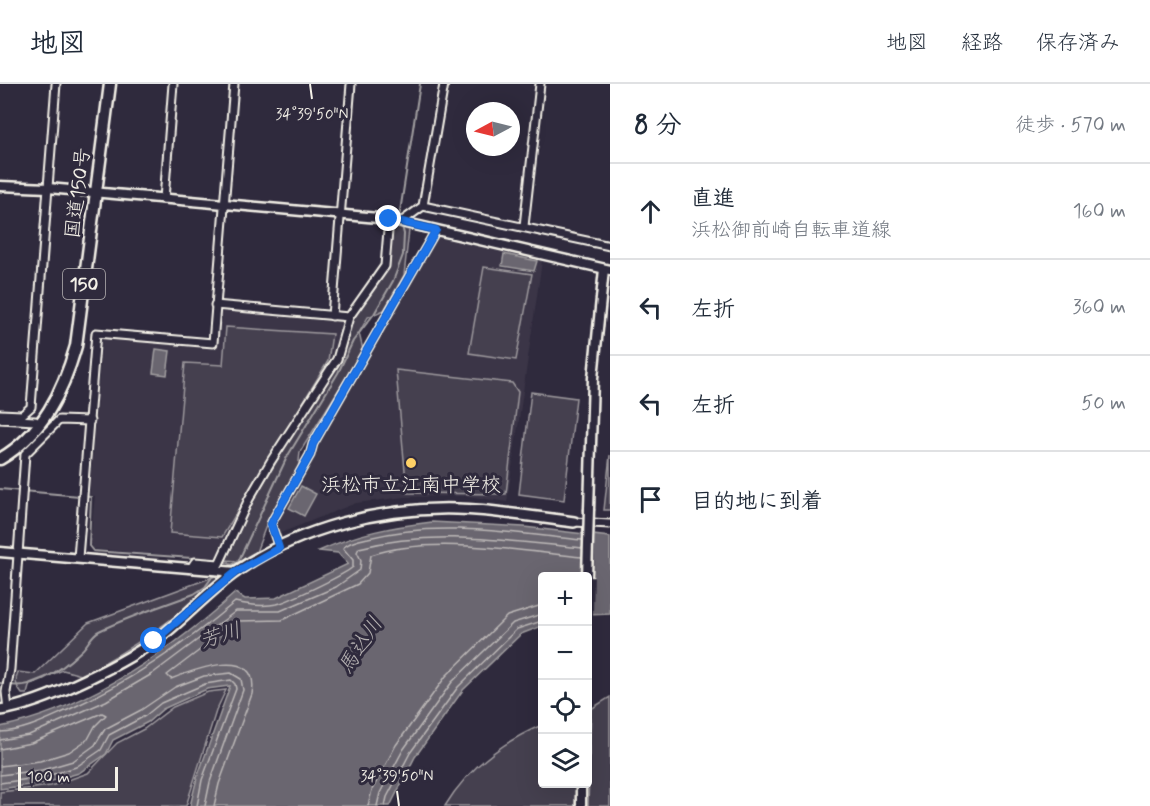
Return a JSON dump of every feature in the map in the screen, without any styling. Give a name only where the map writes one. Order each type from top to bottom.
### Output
[{"type":"highway","name":"国道150号","points":[[0,459],[36,429],[64,386],[76,346],[110,84]]},
{"type":"main road","points":[[4,709],[78,682],[143,649],[236,572],[279,548],[333,526],[393,513],[468,509],[574,522]]},
{"type":"street","points":[[0,414],[22,415],[31,407],[56,84]]},
{"type":"street","points":[[164,199],[173,84]]},
{"type":"street","points":[[78,558],[96,333],[213,343],[234,84]]},
{"type":"street","points":[[332,316],[351,84]]},
{"type":"street","points":[[401,222],[423,206],[444,84]]},
{"type":"street","points":[[524,226],[540,84]]},
{"type":"street","points":[[0,186],[48,188],[389,219],[607,269],[593,378],[587,572]]},
{"type":"street","points":[[423,206],[610,246]]},
{"type":"street","points":[[191,568],[195,561],[219,564],[265,471],[298,416],[337,359],[349,317],[385,266],[389,219]]},
{"type":"street","points":[[279,548],[271,524],[310,455],[313,444],[436,230]]},
{"type":"street","points":[[216,305],[349,317]]},
{"type":"street","points":[[0,419],[34,421]]},
{"type":"street","points":[[4,709],[10,669],[26,454],[59,420],[90,423]]},
{"type":"street","points":[[62,424],[90,423]]},
{"type":"street","points":[[574,522],[610,524]]},
{"type":"street","points":[[0,552],[236,572]]},
{"type":"street","points":[[580,806],[581,788]]},
{"type":"shaded area","points":[[398,227],[409,230],[404,275],[384,310],[368,317],[359,333],[363,350],[300,452],[298,470],[267,523],[256,552],[238,567],[225,562],[253,501],[296,428],[341,361],[351,322],[388,268],[392,229]]},
{"type":"shaded area","name":"浜松市立江南中学校","points":[[437,237],[542,261],[507,502],[467,496],[405,497],[356,503],[278,534],[273,526]]},
{"type":"shaded area","points":[[484,267],[532,274],[516,360],[469,353]]},
{"type":"shaded area","points":[[218,309],[343,320],[333,359],[288,425],[247,496],[216,559],[93,549],[90,544],[95,496],[89,495],[102,337],[215,349]]},
{"type":"shaded area","points":[[226,327],[332,334],[328,361],[222,537],[170,533],[185,363],[223,365]]},
{"type":"shaded area","points":[[396,370],[512,383],[518,392],[506,494],[407,493]]},
{"type":"shaded area","points":[[531,392],[576,398],[564,500],[519,494]]},
{"type":"shaded area","points":[[610,455],[610,510],[604,510]]},
{"type":"shaded area","points":[[221,574],[224,578],[173,618],[100,665],[81,675],[63,670],[30,683],[27,694],[22,694],[18,689],[16,681],[18,672],[35,674],[88,623]]},
{"type":"shaded area","points":[[226,690],[216,711],[186,806],[0,806],[0,792],[51,786],[88,773],[117,743],[144,729],[173,707],[208,692]]},
{"type":"shaded area","points":[[610,697],[610,806],[588,806],[589,788],[592,788],[592,708]]},
{"type":"shaded area","points":[[538,727],[538,788],[576,788],[575,806],[445,806],[475,768],[513,739]]},
{"type":"water","points":[[504,254],[537,261],[534,271],[502,266]]},
{"type":"water","points":[[156,349],[170,351],[167,375],[153,373]]},
{"type":"water","points":[[301,486],[316,494],[304,516],[289,508]]},
{"type":"water","points":[[432,522],[524,527],[610,537],[610,614],[592,615],[592,572],[538,572],[538,628],[521,634],[463,690],[415,757],[390,806],[190,806],[197,778],[230,686],[207,689],[163,709],[148,722],[113,740],[106,754],[79,773],[45,783],[0,789],[0,727],[65,707],[126,675],[183,636],[235,593],[245,599],[276,598],[348,564],[338,553],[319,551],[347,540],[402,526]]},
{"type":"pier","points":[[584,531],[595,532],[592,616],[592,572],[582,572]]},
{"type":"waterway","points":[[399,218],[420,84]]},
{"type":"waterway","points":[[225,568],[238,562],[287,457],[338,373],[353,341],[374,314],[393,281],[403,255],[402,226]]},
{"type":"waterway","points":[[0,489],[91,497],[89,546],[93,551],[235,561]]},
{"type":"waterway","points":[[0,683],[23,685],[44,679],[72,659],[99,631],[194,594],[205,587],[215,573]]},
{"type":"place","name":"浜松市立江南中学校","points":[[411,463]]},
{"type":"route","points":[[154,641],[236,572],[279,548],[273,536],[271,524],[310,455],[313,444],[436,230],[389,219]]},
{"type":"water label","name":"芳川","points":[[220,635]]},
{"type":"water label","name":"馬込川","points":[[360,645]]}]
